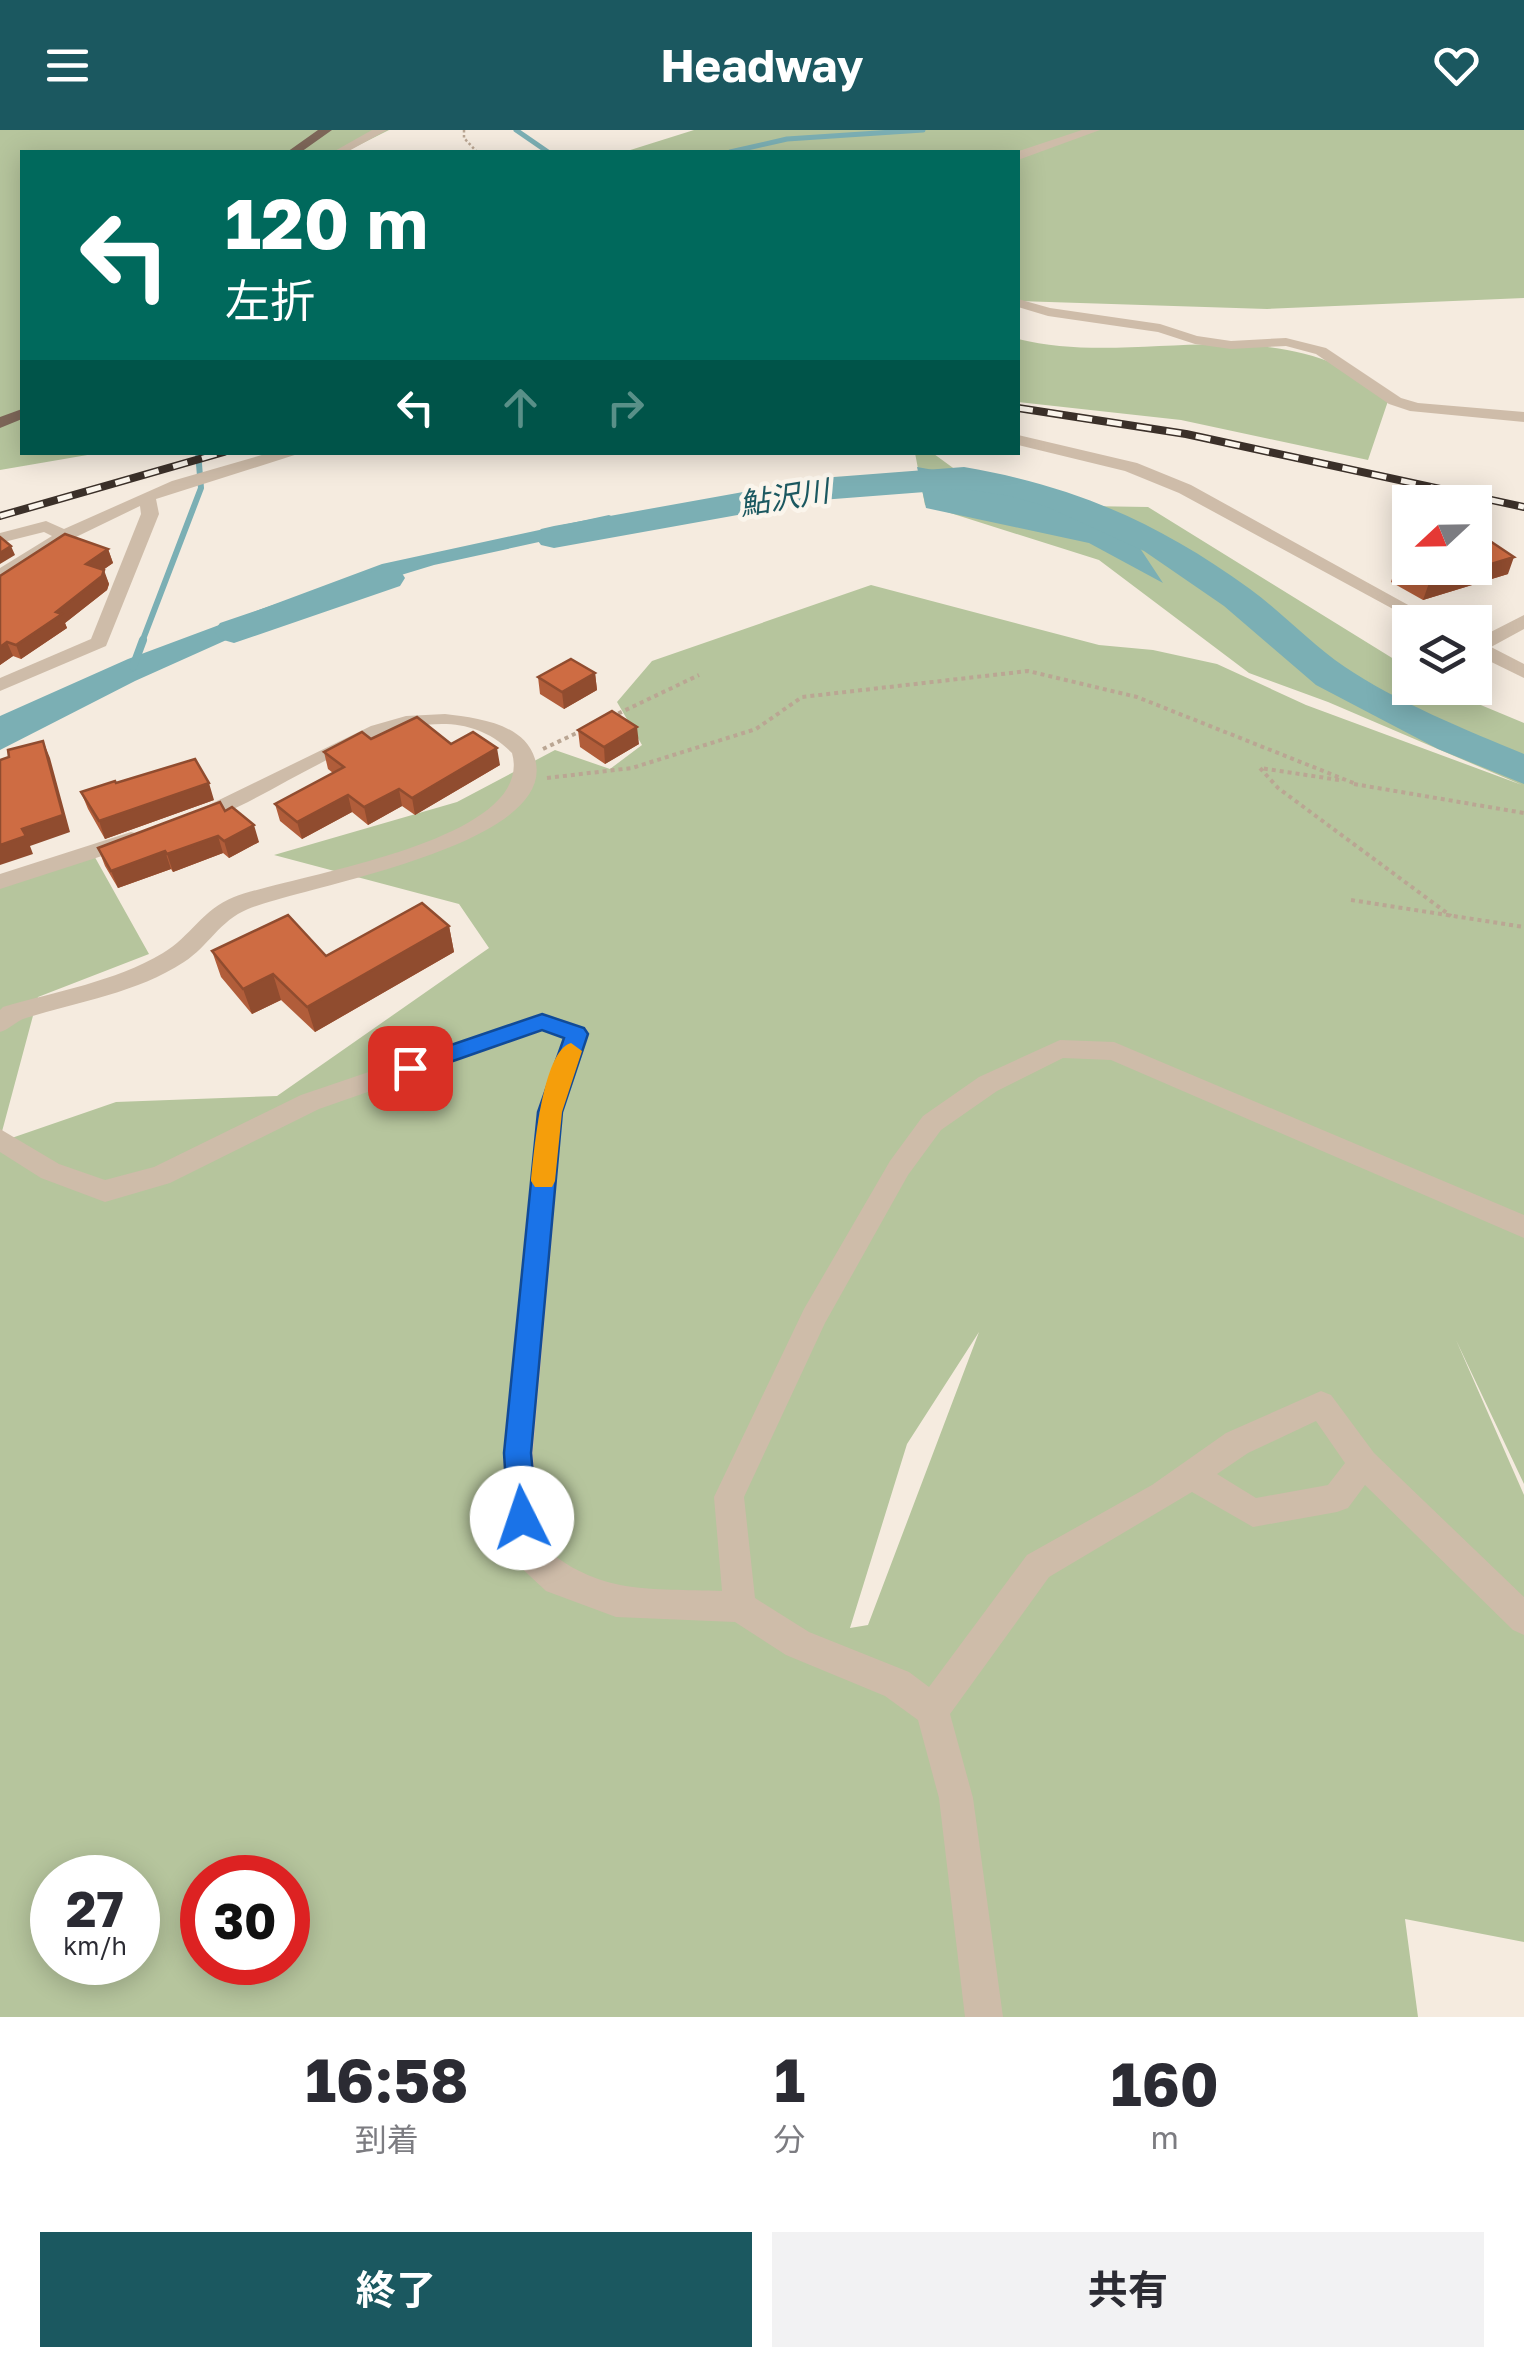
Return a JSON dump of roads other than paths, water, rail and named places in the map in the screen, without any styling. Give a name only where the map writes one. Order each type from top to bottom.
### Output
[{"type":"main road","points":[[297,150],[326,130]]},
{"type":"street","points":[[343,150],[380,130]]},
{"type":"street","points":[[1020,155],[1094,130]]},
{"type":"street","points":[[1020,303],[1048,312],[1160,328],[1195,340],[1232,345],[1286,342],[1321,351],[1395,401],[1416,408],[1524,417]]},
{"type":"street","points":[[1020,440],[1131,467],[1185,489],[1399,605]]},
{"type":"street","points":[[0,576],[62,535],[147,496],[228,468],[283,455]]},
{"type":"street","points":[[0,685],[99,642],[150,514],[147,496]]},
{"type":"street","points":[[0,538],[46,526],[62,535]]},
{"type":"street","points":[[1492,637],[1524,620]]},
{"type":"street","points":[[1492,655],[1524,672]]},
{"type":"street","points":[[0,882],[230,806],[370,732],[409,721],[453,718],[507,736],[527,757],[529,773],[516,796],[491,818],[363,871],[275,892],[224,910],[197,930],[181,953],[142,976],[12,1013],[0,1023]]},
{"type":"street","points":[[0,1139],[50,1170],[105,1191],[162,1176],[310,1102],[524,1028],[542,1022],[576,1034],[550,1112],[548,1130],[518,1453],[525,1551],[558,1580],[616,1602],[740,1607],[798,1644],[897,1684],[932,1710],[956,1798],[984,2017]]},
{"type":"street","points":[[740,1607],[729,1497],[814,1317],[899,1168],[932,1124],[988,1084],[1060,1048],[1114,1051],[1524,1227]]},
{"type":"street","points":[[932,1710],[1038,1566],[1191,1476],[1237,1443],[1321,1404],[1364,1462],[1524,1618]]},
{"type":"street","points":[[1191,1476],[1254,1514],[1337,1498],[1364,1462]]},
{"type":"water","points":[[917,467],[1045,490],[1128,530],[1163,583],[1089,543],[926,508]]},
{"type":"water","points":[[609,515],[626,523],[434,565],[309,603],[135,681],[0,750],[0,716],[128,659],[382,564]]},
{"type":"waterway","points":[[516,130],[545,150]]},
{"type":"waterway","points":[[739,150],[787,139],[923,130]]},
{"type":"waterway","points":[[142,642],[201,488],[198,455]]},
{"type":"waterway","name":"鮎沢川","points":[[554,537],[821,489],[964,478],[1012,486],[1058,498],[1157,543],[1238,598],[1331,676],[1453,740],[1524,770]]},
{"type":"waterway","name":"鮎沢川","points":[[234,631],[386,578]]},
{"type":"waterway","points":[[133,667],[143,640]]},
{"type":"railway","points":[[1020,408],[1186,434],[1524,507]]},
{"type":"railway","points":[[0,516],[214,455]]}]
